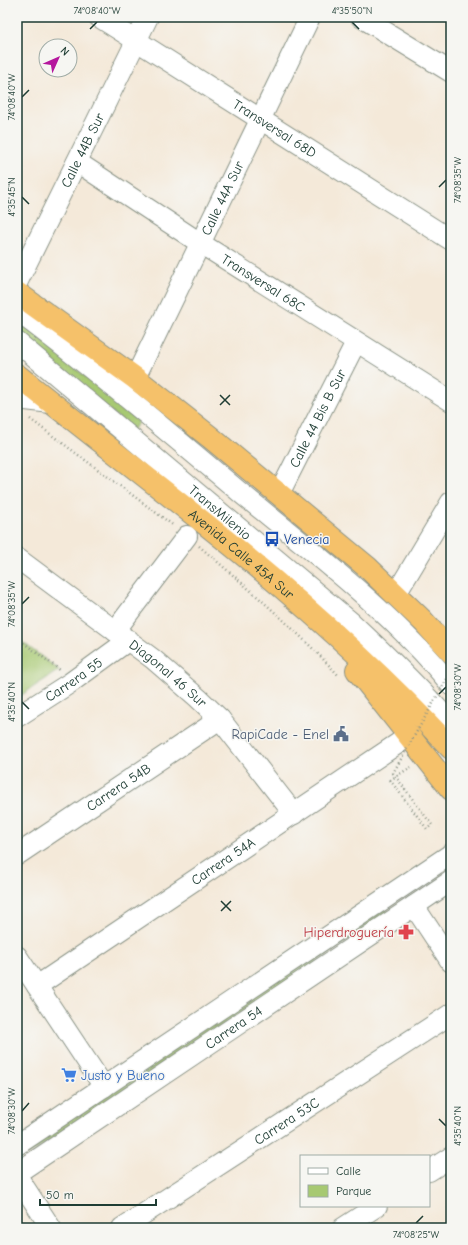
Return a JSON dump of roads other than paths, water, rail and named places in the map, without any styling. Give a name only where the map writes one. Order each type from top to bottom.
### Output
[{"type":"highway","points":[[17,293],[134,378],[210,437],[279,494],[396,594],[451,652]]},
{"type":"highway","name":"Avenida Calle 45A Sur","points":[[17,375],[241,553],[314,615],[384,679],[451,748]]},
{"type":"highway","points":[[314,615],[405,744],[451,789]]},
{"type":"street","name":"Transversal 68D","points":[[99,17],[451,240]]},
{"type":"street","name":"Calle 44B Sur","points":[[17,283],[148,17]]},
{"type":"street","name":"Calle 44A Sur","points":[[134,378],[310,17]]},
{"type":"street","points":[[361,17],[451,72]]},
{"type":"street","name":"Transversal 68C","points":[[77,162],[200,243],[451,401]]},
{"type":"street","name":"TransMilenio","points":[[17,311],[64,346],[320,558],[417,646],[451,685]]},
{"type":"street","name":"TransMilenio","points":[[17,342],[352,623],[386,654],[451,723]]},
{"type":"street","name":"Calle 44 Bis B Sur","points":[[279,494],[356,342]]},
{"type":"street","points":[[21,407],[51,403]]},
{"type":"street","points":[[396,594],[451,502]]},
{"type":"street","name":"Carrera 55","points":[[17,717],[70,683],[122,635],[187,536]]},
{"type":"street","name":"Diagonal 46 Sur","points":[[17,558],[122,635],[176,678],[220,719],[294,814]]},
{"type":"street","name":"Carrera 54B","points":[[17,855],[220,719]]},
{"type":"street","name":"Carrera 54A","points":[[37,986],[294,814],[405,744]]},
{"type":"street","name":"Carrera 54","points":[[17,1145],[451,854]]},
{"type":"street","name":"Carrera 54","points":[[17,1175],[451,881]]},
{"type":"street","points":[[414,906],[451,962]]},
{"type":"street","points":[[17,956],[104,1087]]},
{"type":"street","name":"Carrera 53C","points":[[122,1228],[451,1014]]},
{"type":"street","points":[[203,1048],[205,1019]]},
{"type":"street","points":[[17,1175],[51,1228]]},
{"type":"street","points":[[344,1228],[376,1207]]},
{"type":"place","name":"Venecia","points":[[272,539]]},
{"type":"place","name":"RapiCade - Enel","points":[[341,734]]},
{"type":"place","name":"Hiperdroguería","points":[[406,932]]},
{"type":"place","name":"Justo y Bueno","points":[[69,1075]]}]
